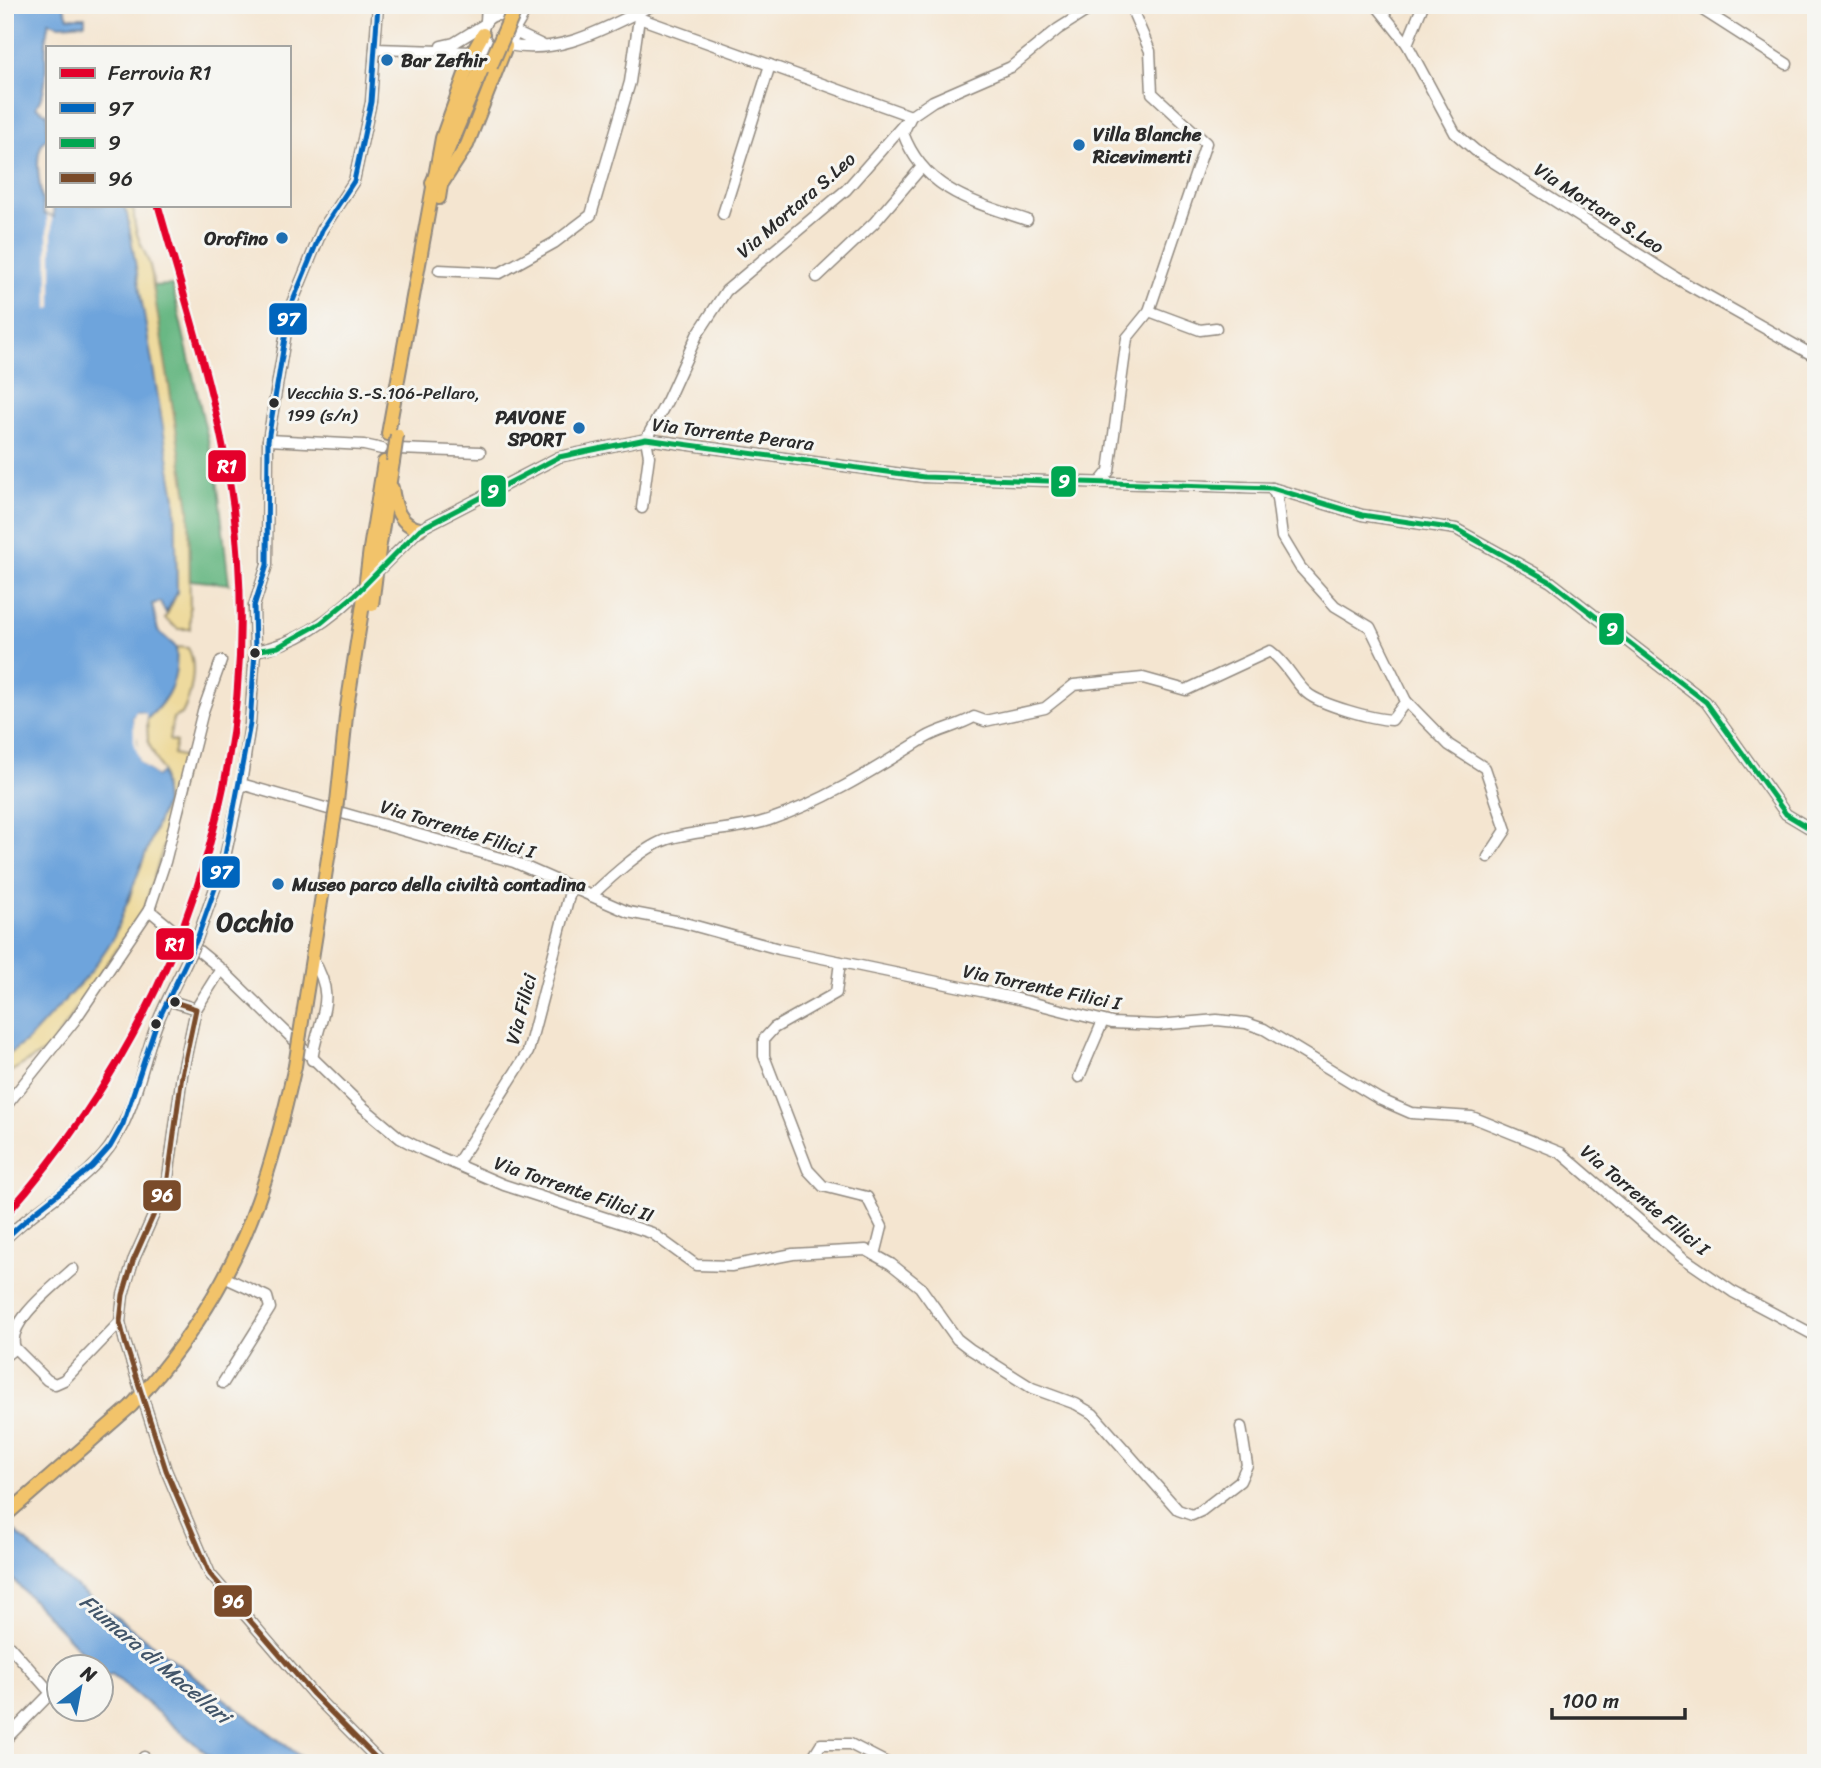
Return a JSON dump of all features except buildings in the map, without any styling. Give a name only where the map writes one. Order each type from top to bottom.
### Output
[{"type":"highway","points":[[437,184],[487,64],[517,6]]},
{"type":"main road","points":[[5,1516],[131,1406],[187,1340],[226,1279],[261,1198],[316,975],[312,958],[346,742],[347,707],[368,605],[386,458],[393,434],[437,184],[442,138],[472,52],[486,31]]},
{"type":"main road","points":[[437,184],[467,145],[507,45]]},
{"type":"main road","points":[[386,458],[398,512],[415,528]]},
{"type":"main road","points":[[375,550],[390,477]]},
{"type":"street","points":[[5,1240],[34,1212],[92,1167],[110,1147],[123,1125],[156,1025],[197,939],[223,866],[241,785],[255,651],[254,606],[267,565],[268,440],[290,308],[322,230],[354,181],[371,102],[377,5]]},
{"type":"street","points":[[486,31],[487,5]]},
{"type":"street","points":[[486,31],[507,45],[549,48],[581,39],[638,15],[653,5]]},
{"type":"street","name":"Via Mortara S.Leo","points":[[646,439],[667,401],[697,335],[726,291],[846,190],[911,116],[933,101],[1010,67],[1058,29],[1096,5]]},
{"type":"street","points":[[1100,482],[1109,471],[1127,338],[1149,311],[1206,143],[1153,93],[1150,51],[1130,5]]},
{"type":"street","name":"Via Mortara S.Leo","points":[[1376,5],[1407,44],[1455,133],[1476,150],[1676,278],[1816,357]]},
{"type":"street","points":[[1407,44],[1423,5]]},
{"type":"street","points":[[1695,5],[1787,64]]},
{"type":"street","points":[[507,45],[515,30],[517,6]]},
{"type":"street","points":[[427,49],[454,44],[486,31],[492,16],[503,15],[513,22],[515,30],[549,48]]},
{"type":"street","points":[[638,15],[911,116],[903,133],[912,157],[934,182],[989,208],[1027,220]]},
{"type":"street","points":[[439,270],[500,273],[554,243],[591,215],[630,82],[638,15]]},
{"type":"street","points":[[375,49],[472,52]]},
{"type":"street","points":[[723,214],[770,65]]},
{"type":"street","points":[[817,278],[874,223],[921,168]]},
{"type":"street","points":[[1149,311],[1200,330],[1216,328]]},
{"type":"street","points":[[642,508],[649,456],[646,439]]},
{"type":"street","name":"Via Torrente Perara","points":[[255,651],[278,647],[321,623],[356,594],[415,528],[559,457],[646,439],[924,477],[1272,488],[1362,515],[1456,528],[1551,582],[1706,702],[1786,814],[1816,832]]},
{"type":"street","points":[[268,440],[364,445],[386,458]]},
{"type":"street","points":[[398,449],[480,452]]},
{"type":"street","points":[[1272,488],[1277,498],[1282,537],[1300,566],[1335,606],[1370,626],[1406,701],[1449,744],[1485,768],[1506,830],[1488,857]]},
{"type":"street","points":[[591,896],[615,873],[666,840],[767,821],[813,803],[888,764],[929,736],[974,717],[985,721],[1045,708],[1074,685],[1143,678],[1186,690],[1270,651],[1285,662],[1308,694],[1371,719],[1392,720],[1406,701]]},
{"type":"street","points":[[5,1107],[75,1021],[149,909],[165,862],[203,711],[221,661]]},
{"type":"street","name":"Via Torrente Filici I","points":[[241,785],[514,862],[628,912],[1103,1020],[1158,1025],[1217,1020],[1246,1023],[1264,1029],[1380,1099],[1411,1113],[1472,1117],[1524,1136],[1576,1163],[1682,1257],[1733,1292],[1816,1336]]},
{"type":"street","name":"Via Filici","points":[[457,1164],[528,1052],[571,888]]},
{"type":"street","name":"Via Torrente Filici II","points":[[149,909],[221,969],[312,1060],[400,1138],[504,1185],[652,1233],[696,1265],[731,1266],[793,1254],[866,1250],[920,1287],[957,1339],[1032,1388],[1076,1404],[1093,1414],[1178,1510],[1192,1515],[1240,1481],[1247,1465],[1241,1427]]},
{"type":"street","points":[[840,962],[836,993],[774,1028],[764,1039],[764,1056],[808,1170],[823,1186],[867,1198],[882,1227],[875,1255]]},
{"type":"street","points":[[221,969],[196,1009],[167,1185],[134,1261],[123,1295],[120,1322],[149,1425],[210,1574],[313,1693],[381,1763]]},
{"type":"street","points":[[312,1060],[326,1007],[316,975]]},
{"type":"street","points":[[169,1000],[196,1009]]},
{"type":"street","points":[[1079,1077],[1103,1020]]},
{"type":"street","points":[[73,1269],[19,1321],[13,1342],[15,1348],[47,1380],[55,1384],[64,1380],[120,1322]]},
{"type":"street","points":[[223,1383],[270,1308],[267,1297],[226,1279]]},
{"type":"street","points":[[5,1356],[15,1348]]},
{"type":"street","points":[[5,1641],[51,1693],[5,1740]]},
{"type":"street","points":[[809,1763],[821,1744],[850,1744],[887,1763]]},
{"type":"street","points":[[139,1763],[144,1757],[151,1763]]},
{"type":"green space","points":[[172,285],[217,478],[229,584],[190,580],[189,509],[153,286]]},
{"type":"sand","points":[[123,206],[134,210],[136,231],[150,265],[189,509],[190,629],[178,629],[165,619],[177,593],[175,498]]},
{"type":"sand","points":[[176,647],[188,648],[193,663],[188,699],[182,714],[173,718],[169,740],[176,742],[173,754],[182,756],[184,767],[144,909],[49,1049],[5,1075],[5,1057],[29,1039],[129,900],[138,868],[165,803],[162,771],[148,742],[147,719],[162,703],[171,687],[176,668]]},
{"type":"water","points":[[5,5],[63,5],[68,17],[85,17],[85,23],[60,25],[49,22],[46,76],[36,107],[46,113],[46,139],[42,144],[38,162],[44,214],[54,217],[53,206],[123,206],[127,214],[175,498],[177,593],[166,613],[160,602],[152,604],[158,631],[176,647],[177,658],[171,687],[162,703],[147,719],[145,713],[137,711],[133,717],[140,761],[156,776],[162,771],[165,803],[113,939],[90,973],[29,1039],[5,1057]]},
{"type":"water","name":"Fiumara di Macellari","points":[[5,1522],[66,1579],[309,1763],[218,1763],[116,1677],[116,1652],[82,1652],[5,1571]]},
{"type":"pier","points":[[47,215],[52,217],[52,308],[48,309]]},
{"type":"pier","points":[[136,711],[146,713],[147,723],[143,716],[137,718],[137,741],[143,760],[156,772],[160,768],[162,771],[156,776],[140,762],[134,742],[133,717]]},
{"type":"rail line","name":"R1","points":[[5,1216],[66,1140],[119,1059],[163,974],[197,886],[222,794],[236,700],[240,603],[233,505],[210,391],[158,206]]},
{"type":"transit line","name":"97","points":[[5,1239],[92,1167],[110,1147],[123,1124],[156,1025],[197,939],[223,866],[250,724],[255,651],[254,606],[267,565],[268,440],[290,308],[322,230],[354,181],[371,102],[378,5]]},
{"type":"transit line","name":"9","points":[[255,651],[278,647],[321,623],[356,594],[420,529],[559,457],[646,439],[924,477],[1272,488],[1362,515],[1456,529],[1551,582],[1706,702],[1786,814],[1816,832]]},
{"type":"transit line","name":"96","points":[[168,1000],[196,1009],[182,1075],[167,1185],[133,1261],[123,1295],[120,1322],[125,1342],[166,1470],[210,1574],[313,1694],[381,1763]]},
{"type":"place","name":"Bar Zefhir","points":[[387,60]]},
{"type":"place","name":"Villa Blanche Ricevimenti","points":[[1079,145]]},
{"type":"place","name":"Orofino","points":[[282,238]]},
{"type":"place","name":"Vecchia S.-S.106-Pellaro, 199 (s/n)","points":[[274,403]]},
{"type":"place","name":"PAVONE SPORT","points":[[579,428]]},
{"type":"place","name":"Museo parco della civiltà contadina","points":[[278,884]]},
{"type":"district","name":"Occhio","points":[[255,922]]}]
